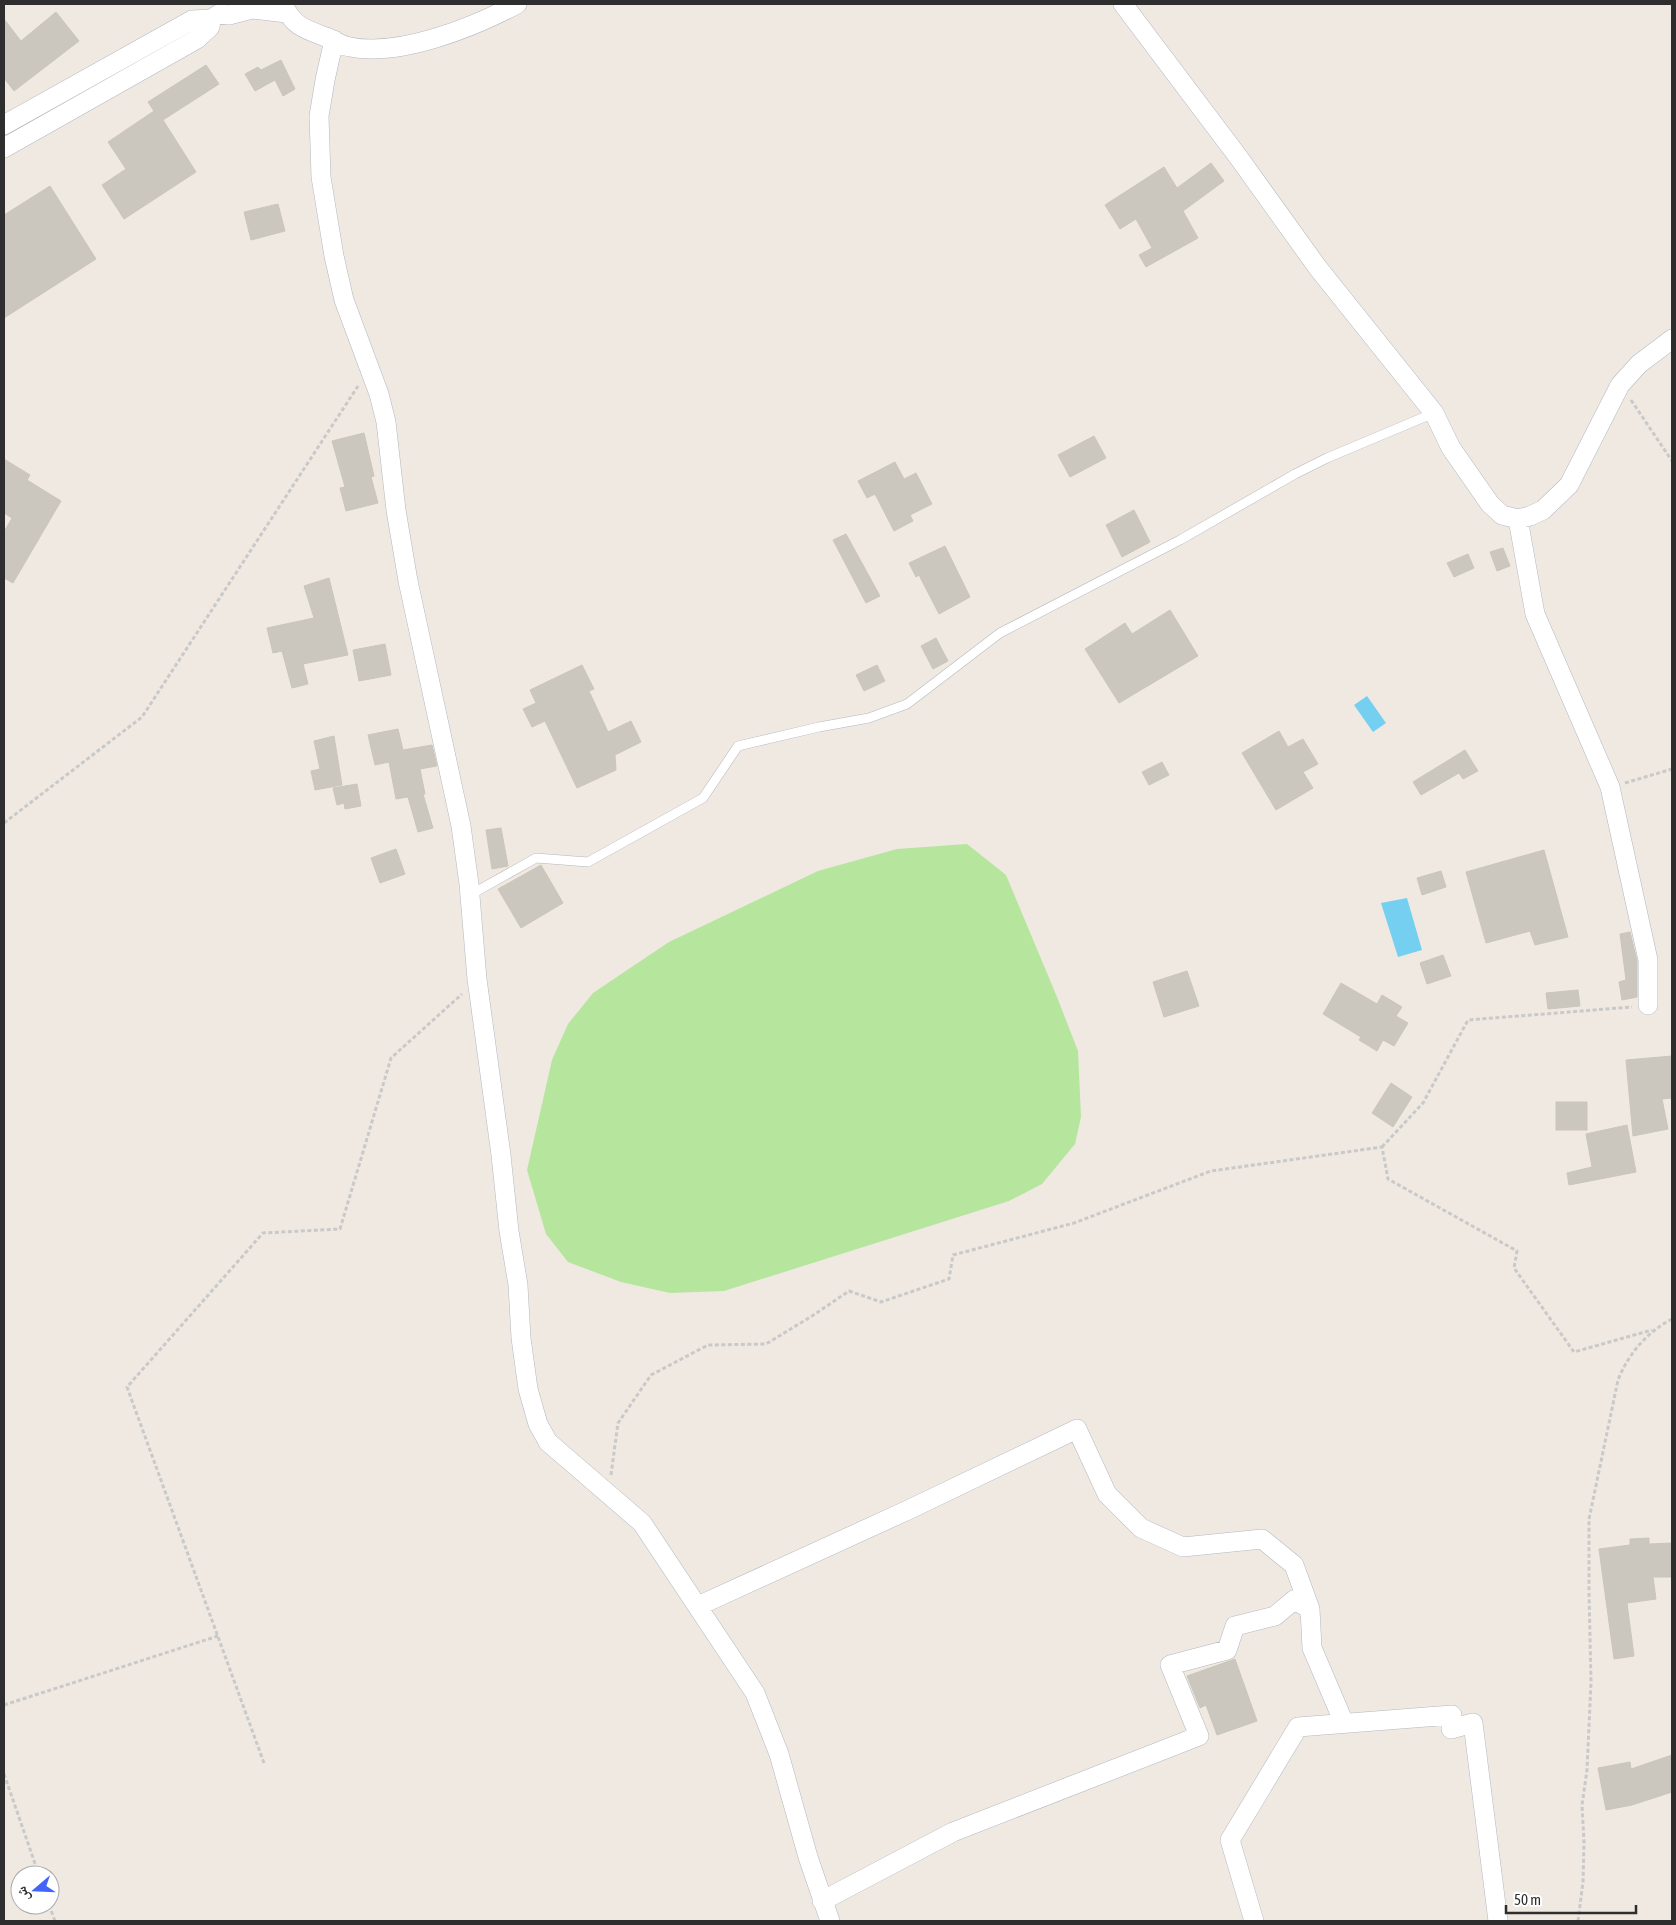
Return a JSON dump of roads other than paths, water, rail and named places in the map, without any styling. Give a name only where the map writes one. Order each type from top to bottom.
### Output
[{"type":"street","points":[[4,125],[187,23],[216,12],[229,15],[252,9],[285,8],[301,28],[349,47],[378,48],[409,45],[457,32],[517,4]]},
{"type":"street","points":[[1123,4],[1239,158],[1318,268],[1434,413],[1451,448],[1490,504],[1502,515],[1518,519],[1530,516],[1543,510],[1569,486],[1620,385],[1639,364],[1672,339]]},
{"type":"street","points":[[4,148],[197,39],[210,27],[216,12]]},
{"type":"street","points":[[334,40],[324,80],[320,116],[321,177],[334,256],[344,300],[379,394],[386,422],[397,519],[408,580],[461,826],[477,979],[501,1155],[509,1231],[518,1285],[521,1338],[528,1389],[538,1424],[548,1442],[642,1522],[755,1693],[769,1725],[822,1901],[830,1921]]},
{"type":"street","points":[[1518,519],[1535,614],[1610,787],[1648,960],[1648,1005]]},
{"type":"street","points":[[698,1606],[908,1510],[1077,1429],[1107,1494],[1142,1528],[1183,1547],[1262,1539],[1294,1564],[1310,1609],[1312,1648],[1344,1723]]},
{"type":"street","points":[[822,1901],[953,1832],[1199,1736],[1170,1665],[1227,1650],[1235,1626],[1275,1616],[1294,1600],[1310,1609]]},
{"type":"street","points":[[1254,1921],[1230,1840],[1298,1727],[1452,1715],[1451,1729],[1473,1723],[1498,1921]]},
{"type":"lane","points":[[469,895],[536,858],[588,862],[703,798],[738,746],[819,727],[870,718],[908,704],[1000,633],[1180,540],[1295,474],[1327,458],[1434,413]]},
{"type":"water","points":[[1367,696],[1386,723],[1373,732],[1354,705]]},
{"type":"water","points":[[1407,898],[1422,950],[1398,957],[1381,903]]}]
